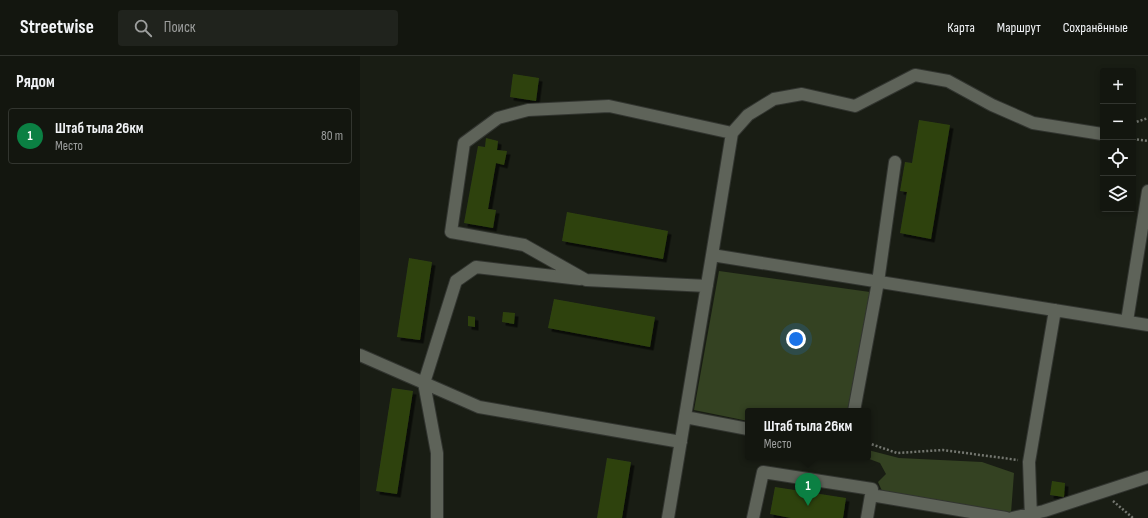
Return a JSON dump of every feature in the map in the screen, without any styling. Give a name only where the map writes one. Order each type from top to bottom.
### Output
[{"type":"lane","points":[[668,518],[732,133],[748,115],[774,99],[802,94],[855,106],[915,75],[948,81],[992,105],[1033,123],[1100,134]]},
{"type":"lane","points":[[586,280],[524,245],[451,232],[464,143],[498,118],[528,110],[609,106],[732,133]]},
{"type":"lane","points":[[855,408],[878,282],[894,162]]},
{"type":"lane","points":[[1127,321],[1148,191]]},
{"type":"lane","points":[[712,255],[1148,325]]},
{"type":"lane","points":[[437,518],[437,453],[424,383],[456,281],[476,268],[586,280],[706,286]]},
{"type":"lane","points":[[1031,516],[1029,462],[1055,310]]},
{"type":"lane","points":[[360,355],[479,406],[681,442]]},
{"type":"lane","points":[[685,418],[745,428]]},
{"type":"lane","points":[[753,518],[763,472],[872,489],[867,518]]},
{"type":"lane","points":[[1012,518],[1031,516],[1051,510],[1148,477]]},
{"type":"lane","points":[[871,494],[1006,518]]},
{"type":"path","points":[[1136,122],[1148,118]]},
{"type":"path","points":[[1136,139],[1148,141]]},
{"type":"path","points":[[871,444],[898,453],[943,450],[1029,462]]},
{"type":"path","points":[[1103,492],[1133,518]]},
{"type":"green space","points":[[719,271],[870,292],[851,408],[745,408],[745,420],[694,410]]},
{"type":"green space","points":[[871,451],[899,458],[982,462],[1014,473],[1011,513],[883,493],[878,482],[886,474],[880,463],[871,460]]},
{"type":"building","points":[[513,74],[539,78],[536,101],[510,97]]},
{"type":"building","points":[[919,120],[950,125],[931,239],[900,233],[907,192],[900,191],[905,162],[912,163]]},
{"type":"building","points":[[486,138],[498,141],[497,150],[507,151],[504,165],[496,163],[488,209],[496,210],[493,228],[464,223],[478,146],[485,147]]},
{"type":"building","points":[[567,212],[668,231],[663,259],[562,241]]},
{"type":"building","points":[[409,258],[432,262],[420,340],[397,337]]},
{"type":"building","points":[[554,299],[655,317],[650,347],[548,328]]},
{"type":"building","points":[[503,312],[515,313],[514,324],[502,322]]},
{"type":"building","points":[[468,316],[475,317],[475,327],[468,326]]},
{"type":"building","points":[[392,388],[413,391],[397,494],[376,491]]},
{"type":"building","points":[[607,458],[631,462],[622,518],[597,518]]},
{"type":"building","points":[[1052,481],[1065,483],[1064,497],[1050,495]]},
{"type":"building","points":[[775,487],[846,498],[843,518],[791,518],[770,514]]},
{"type":"place","name":"Штаб тыла 26км","points":[[808,506]]}]
